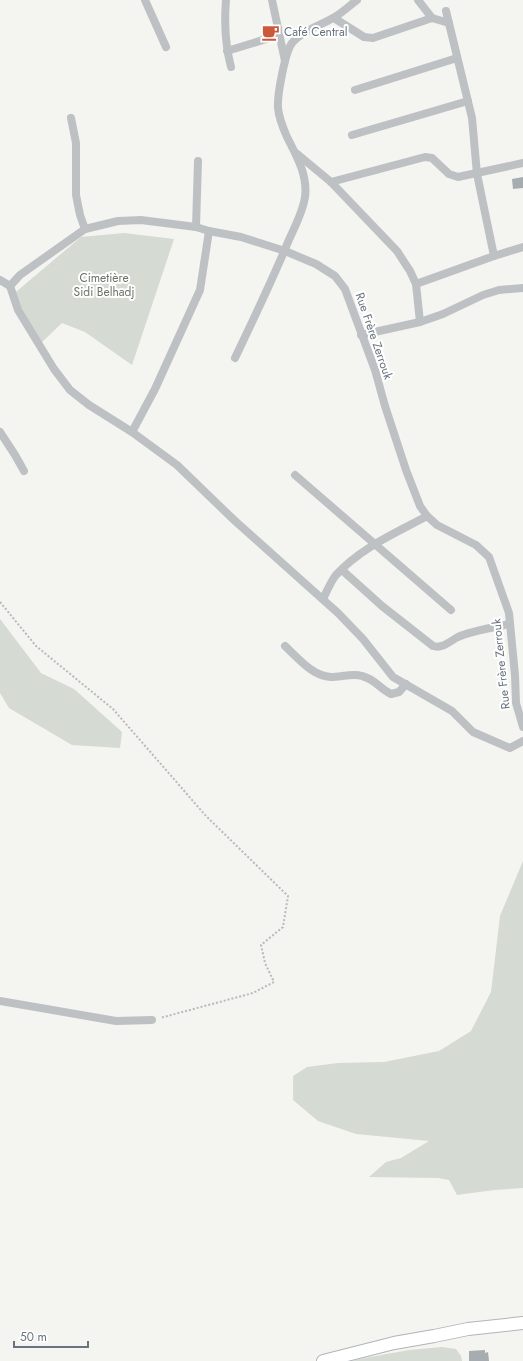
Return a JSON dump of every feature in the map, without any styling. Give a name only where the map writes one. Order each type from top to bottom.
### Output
[{"type":"main road","points":[[323,1361],[394,1343],[440,1334],[468,1329],[523,1324]]},
{"type":"street","points":[[145,0],[166,47]]},
{"type":"street","points":[[226,0],[224,19],[227,51],[231,67]]},
{"type":"street","points":[[272,0],[285,61]]},
{"type":"street","points":[[235,358],[285,251],[302,209],[305,196],[305,184],[302,170],[282,126],[278,108],[278,97],[285,61],[291,44],[304,33],[334,18],[357,0]]},
{"type":"street","points":[[418,0],[432,18],[448,23]]},
{"type":"street","points":[[446,11],[472,118],[477,174],[494,256]]},
{"type":"street","points":[[334,18],[364,37],[373,38],[432,18]]},
{"type":"street","points":[[227,51],[279,35]]},
{"type":"street","points":[[355,90],[457,58]]},
{"type":"street","points":[[352,135],[468,101]]},
{"type":"street","points":[[71,118],[76,143],[76,195],[80,215],[85,229]]},
{"type":"street","points":[[294,151],[331,182],[397,251],[410,271],[416,284],[420,322]]},
{"type":"street","points":[[331,182],[425,156],[432,158],[449,174],[458,177],[523,163]]},
{"type":"street","points":[[196,227],[198,161]]},
{"type":"street","name":"Rue Frère Zerrouk","points":[[10,286],[20,275],[85,229],[118,221],[141,220],[196,227],[240,237],[285,251],[316,264],[335,276],[345,289],[375,370],[406,470],[420,506],[426,516],[437,525],[476,545],[489,557],[509,613],[515,675],[516,704],[523,727]]},
{"type":"street","points":[[132,432],[155,389],[200,290],[209,231]]},
{"type":"street","points":[[416,284],[523,247]]},
{"type":"street","points":[[0,280],[10,286],[18,310],[54,369],[70,390],[89,405],[132,432],[177,466],[234,520],[338,613],[363,639],[393,677],[452,711],[473,732],[510,748],[523,740]]},
{"type":"street","points":[[361,335],[420,322],[443,314],[483,295],[499,290],[523,288]]},
{"type":"street","points":[[0,432],[24,471]]},
{"type":"street","points":[[295,475],[451,610]]},
{"type":"street","points":[[323,599],[335,576],[352,560],[426,516]]},
{"type":"street","points":[[342,570],[382,606],[433,646],[438,647],[444,645],[459,636],[510,624]]},
{"type":"street","points":[[285,646],[308,668],[320,675],[330,677],[360,675],[370,679],[391,694],[399,692],[406,684]]},
{"type":"street","points":[[0,1001],[116,1021],[152,1020]]},
{"type":"path","points":[[0,602],[36,646],[113,709],[206,816],[288,896],[283,928],[262,945],[265,963],[274,982],[253,993],[152,1020]]},
{"type":"green space","name":"Cimetière Sidi Belhadj","points":[[124,233],[174,239],[132,365],[85,332],[62,323],[41,343],[10,297],[81,237]]},
{"type":"green space","points":[[0,619],[41,673],[74,689],[122,732],[120,748],[72,745],[9,708],[0,693]]},
{"type":"green space","points":[[523,861],[523,1188],[457,1195],[449,1180],[438,1178],[369,1177],[386,1162],[401,1158],[429,1141],[356,1134],[318,1121],[293,1100],[293,1076],[307,1067],[338,1063],[384,1062],[439,1051],[471,1031],[491,992],[500,916]]},
{"type":"green space","points":[[442,1347],[456,1349],[461,1356],[462,1361],[352,1361],[409,1350]]},
{"type":"building","points":[[523,177],[523,188],[513,189],[512,179]]},
{"type":"building","points":[[485,1350],[485,1353],[488,1352],[489,1361],[469,1361],[469,1351]]},
{"type":"place","name":"Café Central","points":[[271,32]]}]
